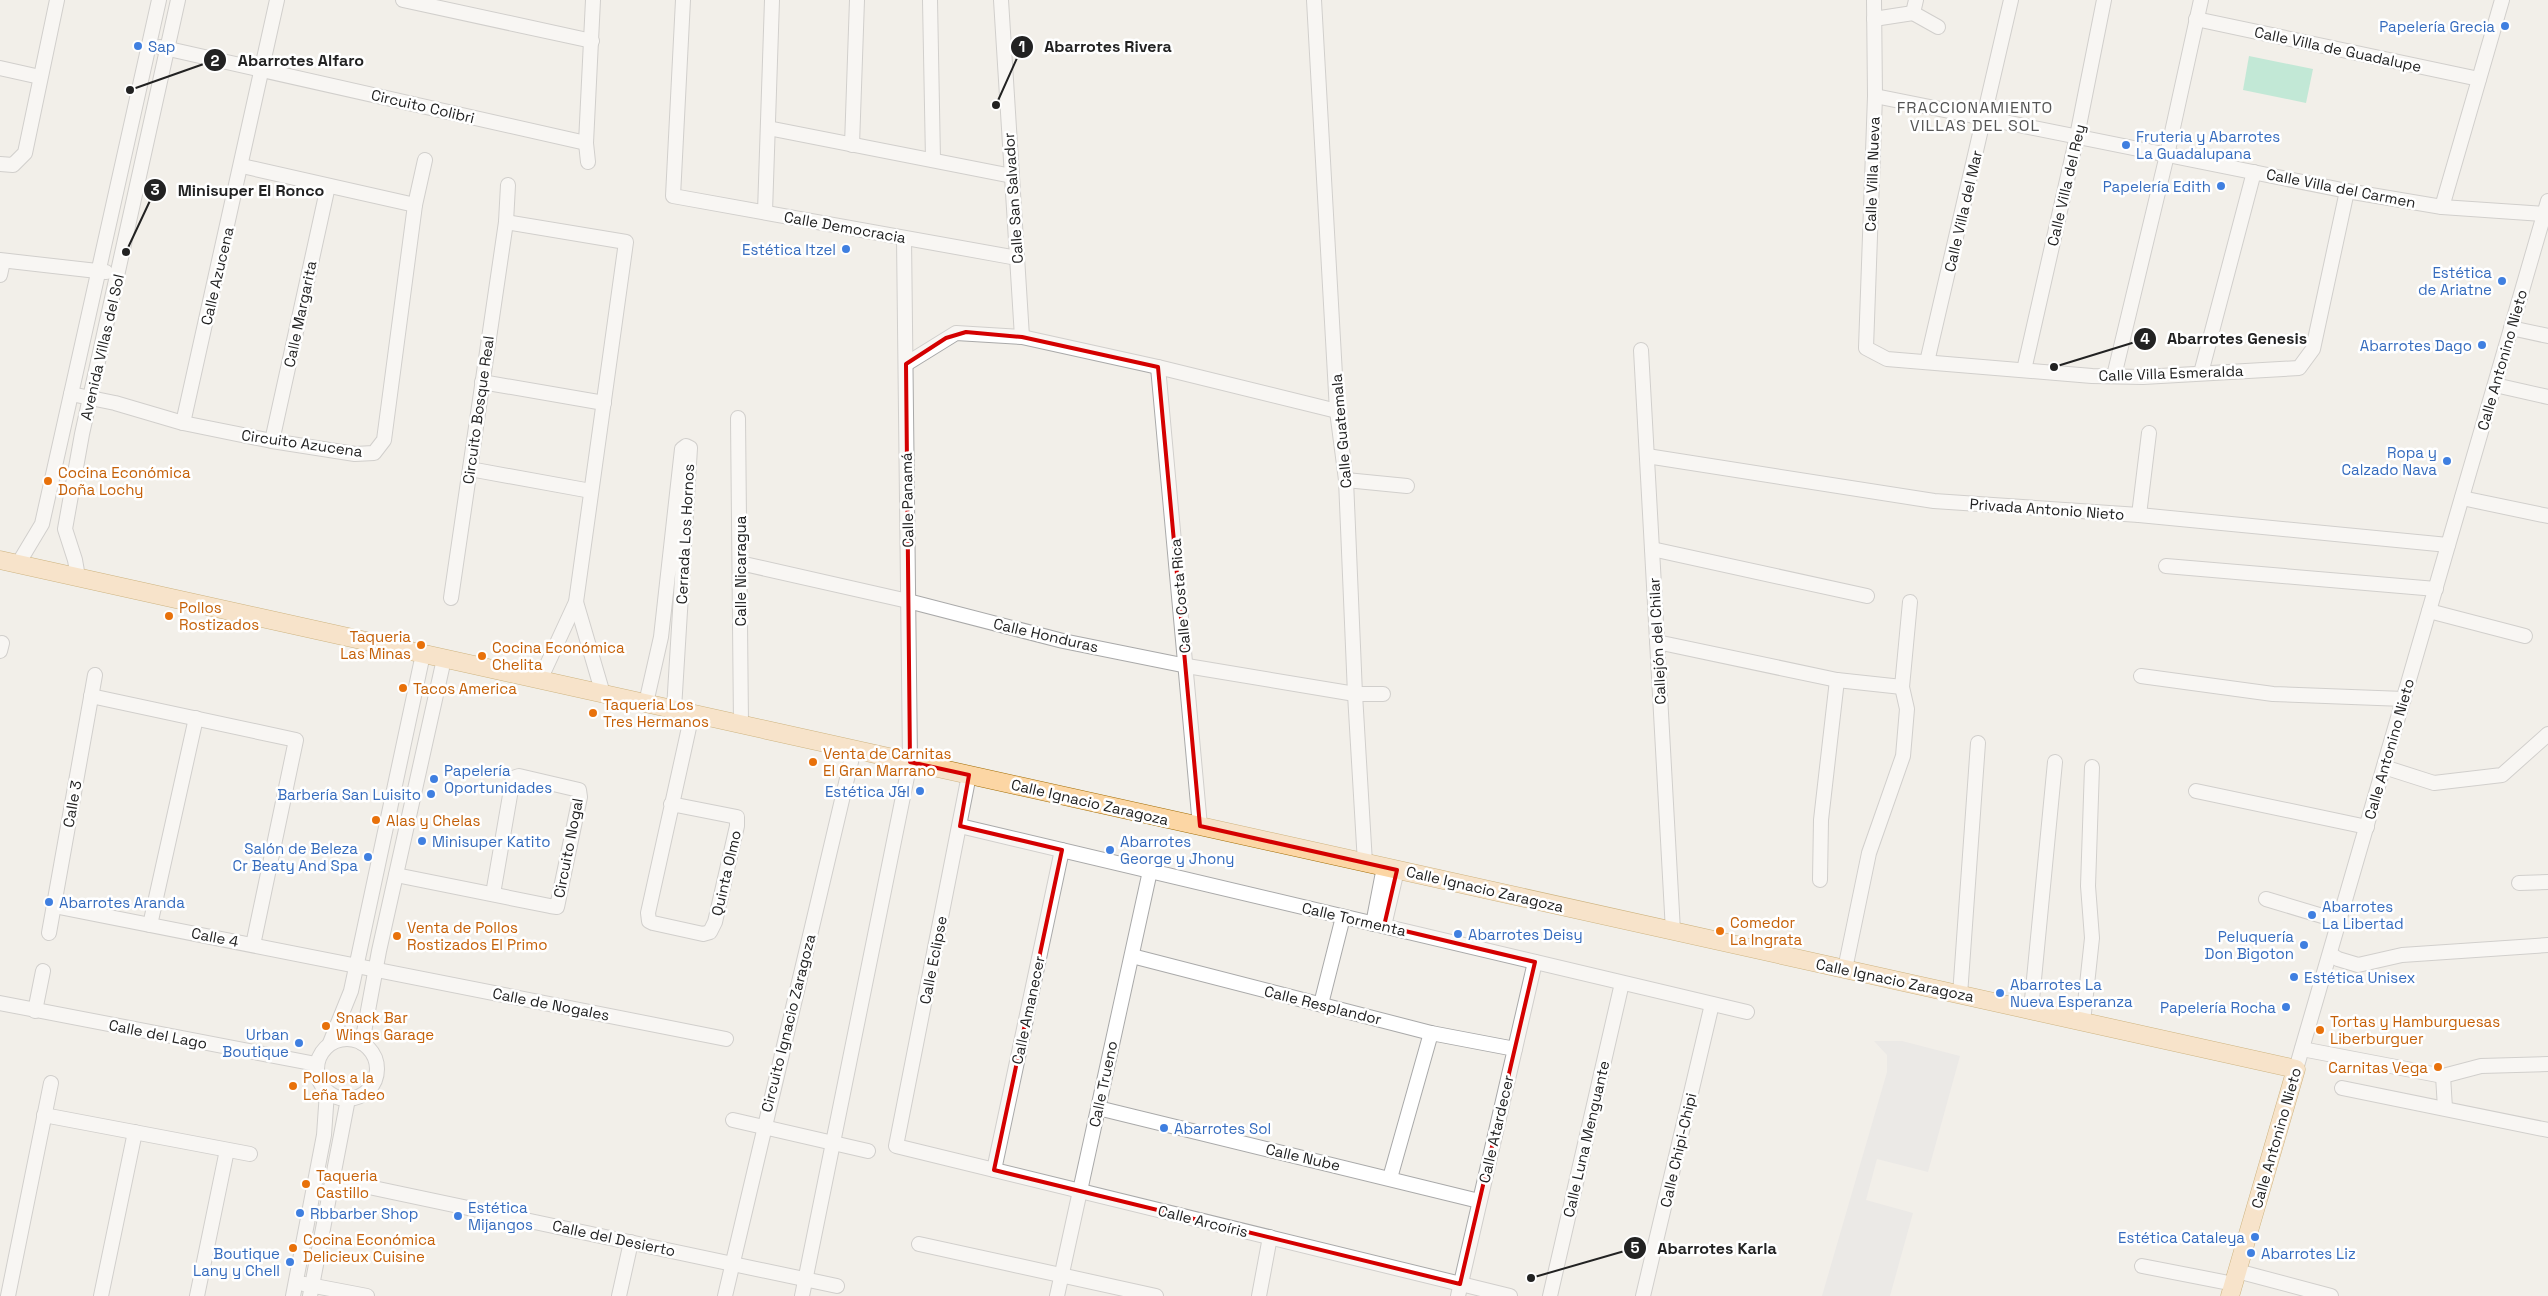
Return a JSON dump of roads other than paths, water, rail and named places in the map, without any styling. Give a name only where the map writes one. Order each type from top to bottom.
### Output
[{"type":"main road","name":"Calle Ignacio Zaragoza","points":[[0,560],[2296,1069]]},
{"type":"main road","name":"Calle Antonino Nieto","points":[[2233,1284],[2296,1069]]},
{"type":"street","points":[[0,164],[13,165],[25,153],[57,0]]},
{"type":"street","name":"Avenida Villas del Sol","points":[[18,564],[42,524],[158,0]]},
{"type":"street","name":"Avenida Villas del Sol","points":[[78,577],[75,560],[65,529],[90,398],[178,0]]},
{"type":"street","points":[[260,68],[277,0]]},
{"type":"street","points":[[403,0],[592,42]]},
{"type":"street","points":[[588,162],[586,143],[593,0]]},
{"type":"street","name":"Calle Democracia","points":[[683,0],[673,196],[1017,258]]},
{"type":"street","points":[[765,212],[772,0]]},
{"type":"street","points":[[852,145],[857,0]]},
{"type":"street","points":[[930,0],[933,160]]},
{"type":"street","name":"Calle San Salvador","points":[[1001,0],[1022,337]]},
{"type":"street","name":"Calle Guatemala","points":[[1314,0],[1337,411],[1346,480],[1355,694],[1365,863]]},
{"type":"street","name":"Calle Villa Nueva","points":[[1866,348],[1875,96],[1874,0]]},
{"type":"street","name":"Calle Villa del Mar","points":[[1927,362],[2011,0]]},
{"type":"street","name":"Calle Villa del Rey","points":[[2024,370],[2077,136],[2104,0]]},
{"type":"street","points":[[2114,376],[2167,155],[2201,0]]},
{"type":"street","points":[[2442,207],[2502,0]]},
{"type":"street","points":[[1874,19],[1915,6],[1938,27]]},
{"type":"street","name":"Calle Villa de Guadalupe","points":[[2196,19],[2479,79]]},
{"type":"street","name":"Circuito Colibri","points":[[149,44],[586,143]]},
{"type":"street","points":[[0,68],[40,78]]},
{"type":"street","name":"Calle Azucena","points":[[183,424],[242,166],[260,68]]},
{"type":"street","name":"Calle Villa del Carmen","points":[[1875,96],[2347,191],[2442,207],[2546,208]]},
{"type":"street","points":[[768,128],[1012,176]]},
{"type":"street","name":"Circuito Azucena","points":[[71,394],[115,403],[183,424],[355,454],[374,453],[384,440],[415,205],[425,160]]},
{"type":"street","points":[[242,166],[415,205]]},
{"type":"street","points":[[2201,373],[2254,172]]},
{"type":"street","name":"Circuito Bosque Real","points":[[451,598],[506,222],[508,185]]},
{"type":"street","name":"Calle Margarita","points":[[272,441],[328,186]]},
{"type":"street","name":"Calle Villa Esmeralda","points":[[1866,348],[1887,359],[2114,376],[2299,368],[2313,349],[2347,191]]},
{"type":"street","name":"Calle Antonino Nieto","points":[[2296,1069],[2546,208]]},
{"type":"street","points":[[506,222],[626,242],[576,602],[540,680]]},
{"type":"street","name":"Calle Panamá","points":[[904,238],[910,762]]},
{"type":"street","points":[[0,275],[2,260],[118,274]]},
{"type":"street","points":[[2511,328],[2548,336]]},
{"type":"street","points":[[906,364],[956,333],[1022,337],[1158,367],[1337,411]]},
{"type":"street","name":"Callejón del Chilar","points":[[1641,350],[1673,931]]},
{"type":"street","name":"Calle Costa Rica","points":[[1158,367],[1187,666],[1200,826]]},
{"type":"street","points":[[482,382],[604,403]]},
{"type":"street","points":[[2495,385],[2548,397]]},
{"type":"street","name":"Calle Nicaragua","points":[[738,418],[741,724]]},
{"type":"street","points":[[2139,515],[2149,432]]},
{"type":"street","name":"Cerrada Los Hornos","points":[[646,703],[661,637],[682,448],[686,446],[690,448],[674,710]]},
{"type":"street","name":"Privada Antonio Nieto","points":[[1647,456],[1934,501],[2139,515],[2448,545]]},
{"type":"street","points":[[470,469],[591,491]]},
{"type":"street","points":[[1346,480],[1407,486]]},
{"type":"street","points":[[2462,498],[2548,516]]},
{"type":"street","points":[[42,524],[65,529]]},
{"type":"street","points":[[1652,549],[1867,596]]},
{"type":"street","name":"Calle Honduras","points":[[740,563],[908,601],[1063,640],[1187,666],[1355,694],[1383,694]]},
{"type":"street","points":[[2166,566],[2436,589]]},
{"type":"street","points":[[576,602],[603,694]]},
{"type":"street","points":[[1844,969],[1869,853],[1902,756],[1907,709],[1902,687],[1910,602]]},
{"type":"street","points":[[2429,611],[2525,636]]},
{"type":"street","points":[[661,637],[678,639]]},
{"type":"street","points":[[1657,642],[1837,680],[1902,687]]},
{"type":"street","points":[[330,1043],[340,1039],[352,1039],[362,1042],[371,1050],[376,1060],[377,1071],[374,1082],[368,1091],[358,1097],[348,1099],[336,1098],[327,1092],[320,1083],[316,1064],[322,1051],[330,1043],[351,991],[423,654]]},
{"type":"street","points":[[362,1042],[396,875],[444,659]]},
{"type":"street","name":"Calle 3","points":[[49,933],[95,675]]},
{"type":"street","points":[[2141,676],[2274,694],[2404,699]]},
{"type":"street","points":[[1820,880],[1821,820],[1837,680]]},
{"type":"street","points":[[91,696],[296,740],[253,945]]},
{"type":"street","name":"Quinta Olmo","points":[[671,804],[737,817],[737,826],[715,922],[710,932],[703,934],[649,921],[648,912],[671,804],[692,714]]},
{"type":"street","points":[[150,925],[196,718]]},
{"type":"street","points":[[2384,767],[2434,783],[2502,775],[2548,734]]},
{"type":"street","points":[[1960,995],[1978,743]]},
{"type":"street","name":"Circuito Ignacio Zaragoza","points":[[725,1296],[763,1127],[854,750]]},
{"type":"street","points":[[400,757],[422,763]]},
{"type":"street","points":[[802,1296],[910,762]]},
{"type":"street","points":[[2031,1010],[2055,762]]},
{"type":"street","points":[[2083,1022],[2092,938],[2088,886],[2092,767]]},
{"type":"street","name":"Calle Eclipse","points":[[896,1146],[960,826],[968,775]]},
{"type":"street","name":"Circuito Nogal","points":[[396,875],[557,907],[580,797],[579,790],[519,776],[513,778],[493,894]]},
{"type":"street","points":[[2196,791],[2366,830]]},
{"type":"street","points":[[2285,817],[2366,830]]},
{"type":"street","name":"Calle Tormenta","points":[[960,826],[1747,1012]]},
{"type":"street","name":"Calle Amanecer","points":[[994,1170],[1062,850]]},
{"type":"street","points":[[1378,925],[1391,868]]},
{"type":"street","name":"Calle Trueno","points":[[1057,1296],[1150,871]]},
{"type":"street","points":[[2519,883],[2548,882]]},
{"type":"street","points":[[2266,899],[2339,921]]},
{"type":"street","name":"Calle 4","points":[[54,906],[376,969]]},
{"type":"street","points":[[1321,1004],[1344,917]]},
{"type":"street","points":[[2330,954],[2338,959],[2358,965],[2402,955],[2548,944]]},
{"type":"street","name":"Calle Resplandor","points":[[1132,956],[1431,1033],[1515,1049]]},
{"type":"street","name":"Calle Atardecer","points":[[1459,1290],[1535,962]]},
{"type":"street","name":"Calle de Nogales","points":[[376,969],[726,1038]]},
{"type":"street","points":[[35,1011],[43,971]]},
{"type":"street","name":"Calle Luna Menguante","points":[[1550,1296],[1622,983]]},
{"type":"street","name":"Calle del Lago","points":[[0,1003],[316,1064]]},
{"type":"street","name":"Calle Chipi-Chipi","points":[[1643,1296],[1712,1004]]},
{"type":"street","points":[[1390,1178],[1431,1033]]},
{"type":"street","points":[[2302,1049],[2443,1076],[2480,1066],[2548,1064]]},
{"type":"street","points":[[2443,1076],[2445,1108]]},
{"type":"street","points":[[8,1296],[50,1083]]},
{"type":"street","points":[[2342,1088],[2548,1130]]},
{"type":"street","points":[[293,1296],[324,1135],[327,1092]]},
{"type":"street","points":[[312,1291],[331,1179],[348,1099]]},
{"type":"street","name":"Calle Nube","points":[[1098,1108],[1480,1201]]},
{"type":"street","points":[[44,1115],[250,1154]]},
{"type":"street","points":[[733,1120],[868,1151]]},
{"type":"street","points":[[101,1296],[135,1132]]},
{"type":"street","name":"Calle Arcoíris","points":[[896,1146],[1270,1237],[1459,1290],[1510,1296]]},
{"type":"street","points":[[197,1296],[227,1150]]},
{"type":"street","name":"Calle del Desierto","points":[[331,1179],[837,1286]]},
{"type":"street","points":[[1259,1296],[1270,1237]]},
{"type":"street","points":[[619,1296],[631,1242]]},
{"type":"street","points":[[918,1244],[1156,1296]]},
{"type":"street","points":[[2142,1266],[2233,1284],[2332,1296]]},
{"type":"street","points":[[296,1282],[312,1291],[367,1296]]},
{"type":"place","name":"Papelería Grecia","points":[[2505,26]]},
{"type":"place","name":"Sap","points":[[138,46]]},
{"type":"place","name":"Abarrotes Alfaro","points":[[130,90]]},
{"type":"place","name":"Abarrotes Rivera","points":[[996,105]]},
{"type":"place","name":"Fruteria y Abarrotes La Guadalupana","points":[[2126,145]]},
{"type":"place","name":"Papelería Edith","points":[[2221,186]]},
{"type":"place","name":"Estética Itzel","points":[[846,249]]},
{"type":"place","name":"Minisuper El Ronco","points":[[126,252]]},
{"type":"place","name":"Estética de Ariatne","points":[[2502,281]]},
{"type":"place","name":"Abarrotes Dago","points":[[2482,345]]},
{"type":"place","name":"Abarrotes Genesis","points":[[2054,367]]},
{"type":"place","name":"Ropa y Calzado Nava","points":[[2447,461]]},
{"type":"place","name":"Cocina Económica Doña Lochy","points":[[48,481]]},
{"type":"place","name":"Pollos Rostizados","points":[[169,616]]},
{"type":"place","name":"Taqueria Las Minas","points":[[421,645]]},
{"type":"place","name":"Cocina Económica Chelita","points":[[482,656]]},
{"type":"place","name":"Tacos America","points":[[403,688]]},
{"type":"place","name":"Taqueria Los Tres Hermanos","points":[[593,713]]},
{"type":"place","name":"Venta de Carnitas El Gran Marrano","points":[[813,762]]},
{"type":"place","name":"Papelería Oportunidades","points":[[434,779]]},
{"type":"place","name":"Estética J&l","points":[[920,791]]},
{"type":"place","name":"Barbería San Luisito","points":[[431,794]]},
{"type":"place","name":"Alas y Chelas","points":[[376,820]]},
{"type":"place","name":"Minisuper Katito","points":[[422,841]]},
{"type":"place","name":"Abarrotes George y Jhony","points":[[1110,850]]},
{"type":"place","name":"Salón de Beleza Cr Beaty And Spa","points":[[368,857]]},
{"type":"place","name":"Abarrotes Aranda","points":[[49,902]]},
{"type":"place","name":"Abarrotes La Libertad","points":[[2312,915]]},
{"type":"place","name":"Comedor La Ingrata","points":[[1720,931]]},
{"type":"place","name":"Abarrotes Deisy","points":[[1458,934]]},
{"type":"place","name":"Venta de Pollos Rostizados El Primo","points":[[397,936]]},
{"type":"place","name":"Peluquería Don Bigoton","points":[[2304,945]]},
{"type":"place","name":"Estética Unisex","points":[[2294,977]]},
{"type":"place","name":"Abarrotes La Nueva Esperanza","points":[[2000,993]]},
{"type":"place","name":"Papelería Rocha","points":[[2286,1007]]},
{"type":"place","name":"Snack Bar Wings Garage","points":[[326,1026]]},
{"type":"place","name":"Tortas y Hamburguesas Liberburguer","points":[[2320,1030]]},
{"type":"place","name":"Urban Boutique","points":[[299,1043]]},
{"type":"place","name":"Carnitas Vega","points":[[2438,1067]]},
{"type":"place","name":"Pollos a la Leña Tadeo","points":[[293,1086]]},
{"type":"place","name":"Abarrotes Sol","points":[[1164,1128]]},
{"type":"place","name":"Taqueria Castillo","points":[[306,1184]]},
{"type":"place","name":"Rbbarber Shop","points":[[300,1213]]},
{"type":"place","name":"Estética Mijangos","points":[[458,1216]]},
{"type":"place","name":"Estética Cataleya","points":[[2255,1237]]},
{"type":"place","name":"Cocina Económica Delicieux Cuisine","points":[[293,1248]]},
{"type":"place","name":"Abarrotes Liz","points":[[2251,1253]]},
{"type":"place","name":"Boutique Lany y Chell","points":[[290,1262]]},
{"type":"place","name":"Abarrotes Karla","points":[[1531,1278]]},
{"type":"district","name":"FRACCIONAMIENTO VILLAS DEL SOL","points":[[1975,116]]}]
